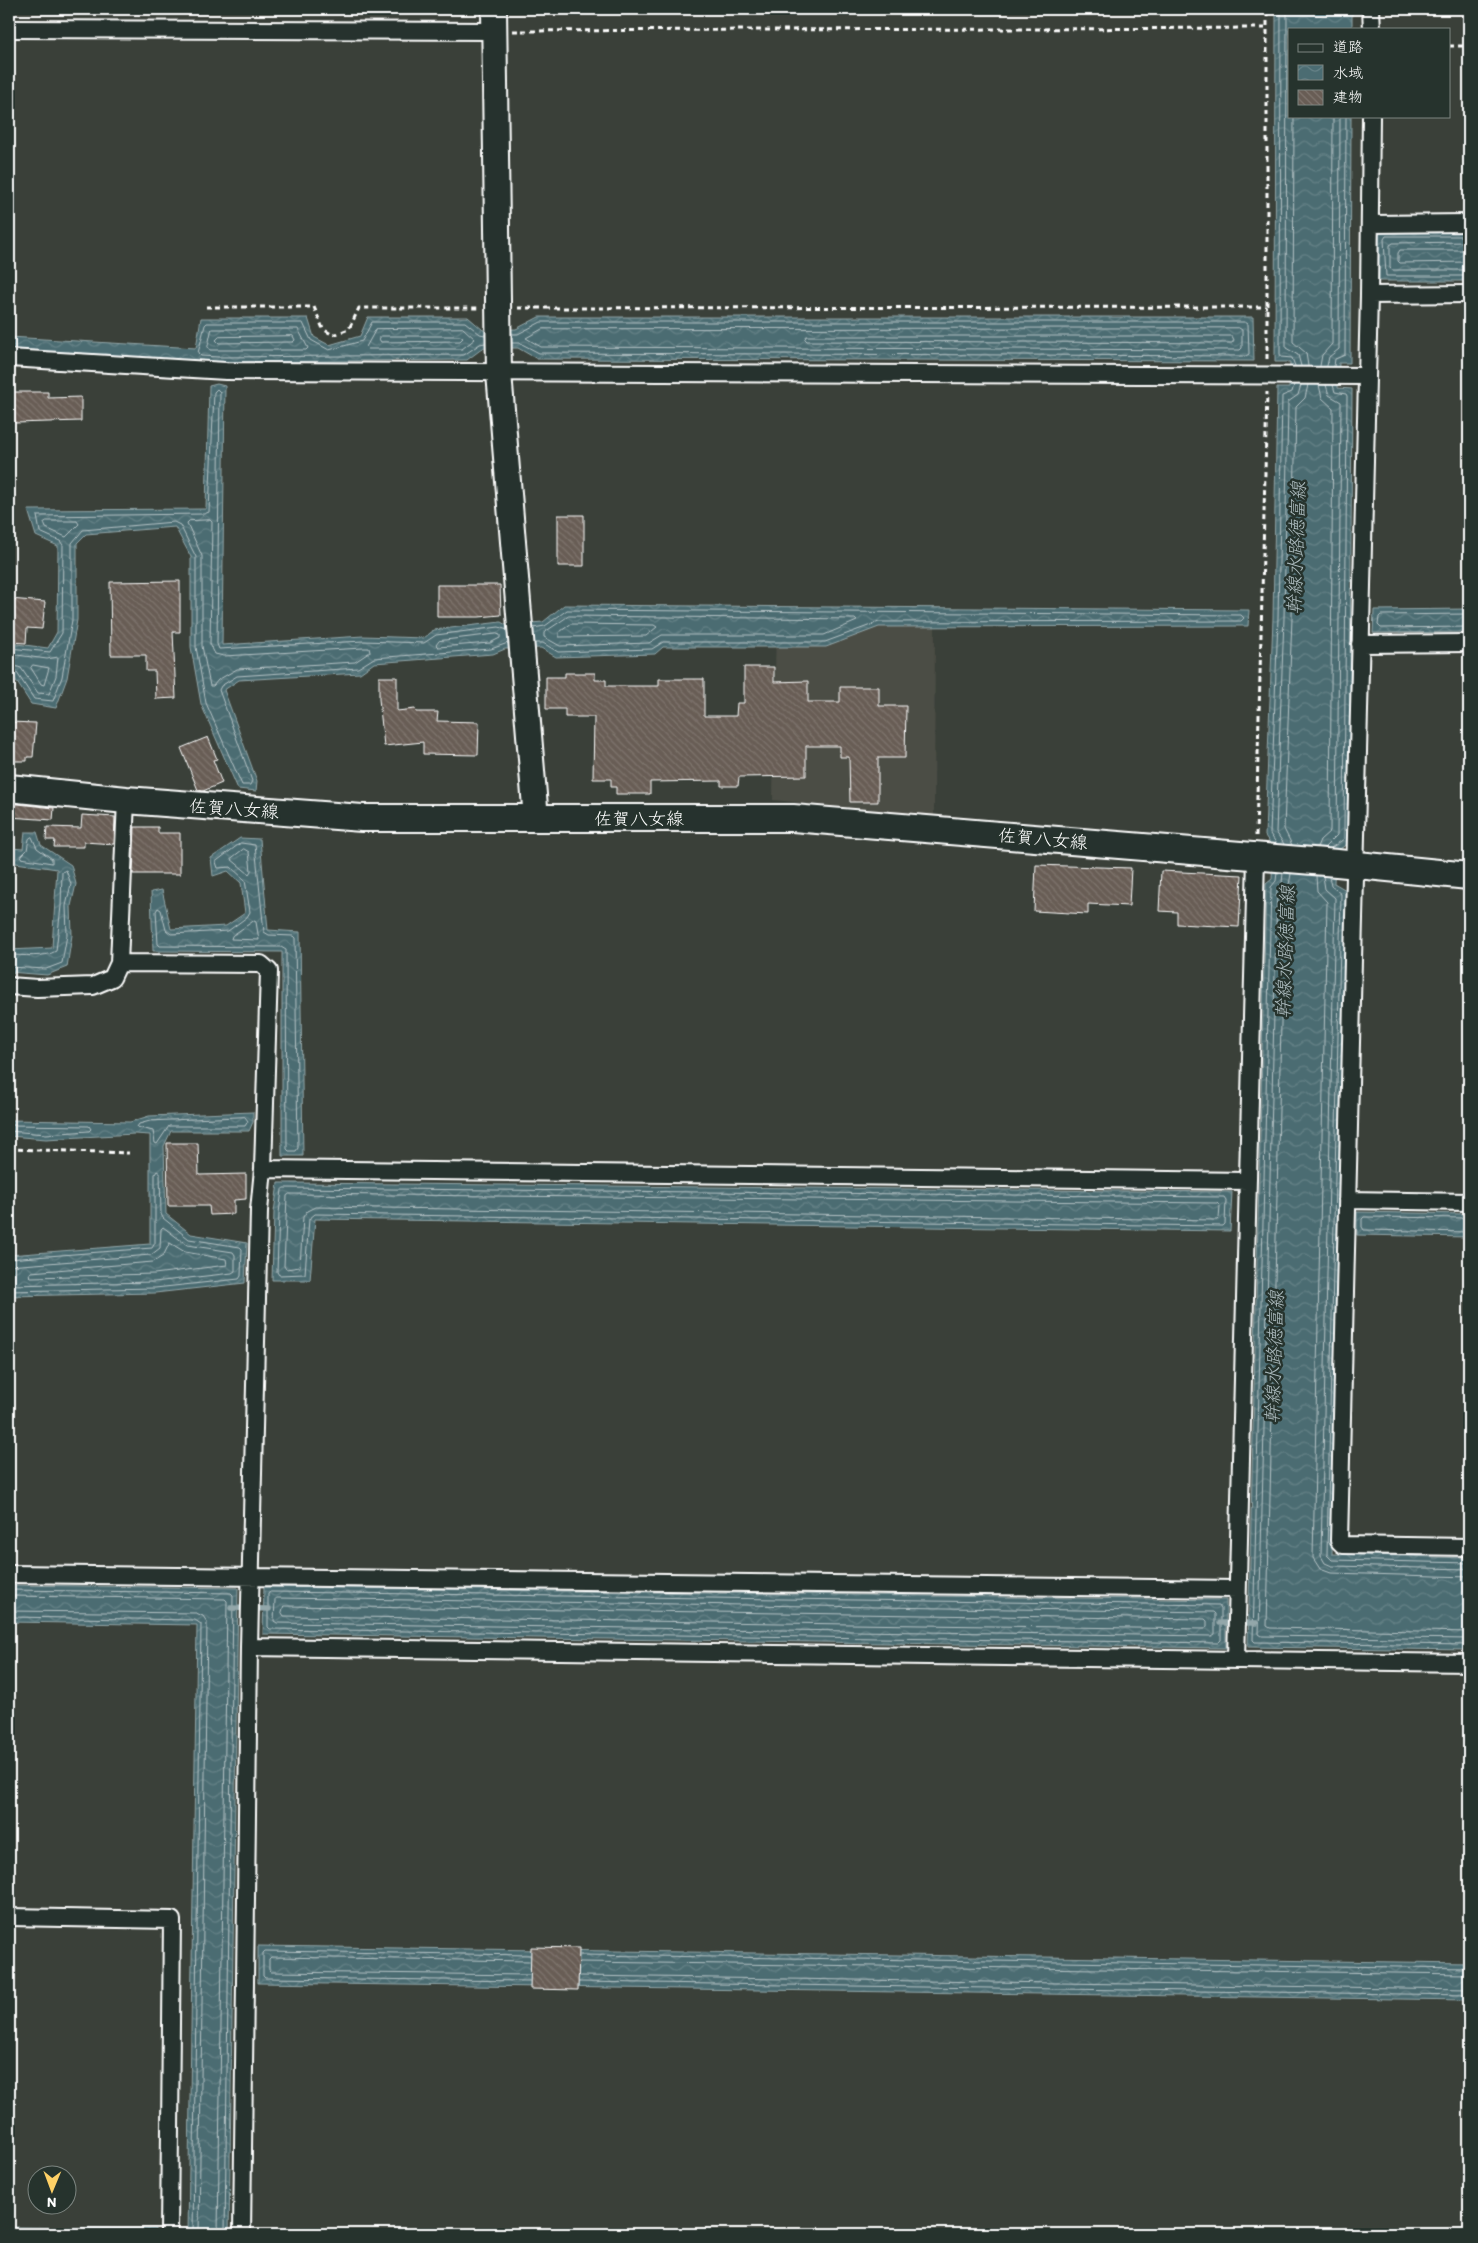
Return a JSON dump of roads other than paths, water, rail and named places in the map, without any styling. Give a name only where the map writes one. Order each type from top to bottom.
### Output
[{"type":"main road","name":"佐賀八女線","points":[[9,788],[126,800],[362,818],[793,818],[1346,864]]},
{"type":"main road","points":[[1346,864],[1469,876]]},
{"type":"street","points":[[1372,9],[1372,28]]},
{"type":"street","points":[[9,29],[494,20],[499,365],[536,819]]},
{"type":"street","points":[[1371,118],[1369,295],[1359,376],[1360,644],[1346,864],[1347,1200],[1338,1541],[1343,1545],[1469,1547]]},
{"type":"street","points":[[1370,224],[1469,224]]},
{"type":"street","points":[[1369,295],[1469,294]]},
{"type":"street","points":[[9,358],[226,371],[499,365],[1359,376]]},
{"type":"street","points":[[1360,644],[1469,643]]},
{"type":"street","points":[[9,986],[37,988],[93,986],[112,978],[119,963],[126,800]]},
{"type":"street","points":[[1236,1660],[1248,1181],[1262,857]]},
{"type":"street","points":[[119,963],[261,964],[268,971],[264,1169],[259,1211],[249,1647],[242,2234]]},
{"type":"street","points":[[264,1169],[1248,1181]]},
{"type":"street","points":[[1347,1200],[1469,1202]]},
{"type":"street","points":[[9,1574],[1237,1590]]},
{"type":"street","points":[[249,1647],[1469,1662]]},
{"type":"street","points":[[9,1917],[172,1920],[169,2234]]},
{"type":"water","name":"幹線水路徳富線","points":[[1276,9],[1352,9],[1352,28],[1288,28],[1288,118],[1351,118],[1350,363],[1339,363],[1338,388],[1352,389],[1349,843],[1335,852],[1334,883],[1346,890],[1332,1554],[1469,1558],[1469,1650],[1248,1647],[1266,884],[1272,879],[1273,847],[1265,836],[1273,618],[1277,388],[1289,388],[1290,362],[1275,362]]},
{"type":"water","points":[[1379,231],[1469,231],[1469,281],[1379,281]]},
{"type":"water","points":[[368,317],[468,317],[483,330],[516,329],[539,317],[1253,317],[1254,361],[537,359],[518,348],[483,348],[467,360],[219,362],[9,351],[9,337],[196,348],[201,318],[308,318],[314,337],[329,345],[360,336]]},
{"type":"water","points":[[217,384],[225,386],[222,645],[363,636],[424,638],[434,630],[501,622],[506,625],[543,622],[564,605],[1249,610],[1248,626],[879,627],[826,647],[663,647],[655,654],[556,657],[541,648],[505,649],[493,654],[374,663],[360,673],[239,680],[224,690],[257,781],[256,791],[238,789],[201,704],[191,647],[191,557],[175,527],[86,534],[77,543],[77,620],[67,678],[56,708],[31,704],[13,676],[9,674],[9,643],[48,648],[57,632],[58,546],[36,536],[28,510],[206,509],[209,386]]},
{"type":"water","points":[[1469,609],[1469,632],[1373,633],[1374,610]]},
{"type":"water","points":[[25,832],[37,832],[41,845],[71,865],[76,884],[71,906],[72,935],[67,967],[47,975],[9,972],[9,950],[52,948],[57,869],[9,862],[9,848],[23,849]]},
{"type":"water","points":[[240,838],[260,839],[268,930],[300,932],[303,1156],[282,1156],[282,952],[153,951],[151,892],[162,890],[171,929],[226,926],[245,913],[241,883],[228,871],[213,876],[211,858]]},
{"type":"water","points":[[253,1112],[253,1122],[249,1131],[171,1131],[164,1146],[166,1214],[191,1234],[247,1243],[245,1283],[155,1293],[9,1296],[9,1255],[150,1244],[150,1135],[134,1134],[46,1139],[9,1136],[9,1120],[130,1122],[149,1116]]},
{"type":"water","points":[[278,1183],[1232,1192],[1230,1231],[315,1219],[310,1280],[272,1280],[274,1212]]},
{"type":"water","points":[[1357,1212],[1469,1214],[1469,1237],[1357,1235]]},
{"type":"water","points":[[9,1585],[238,1588],[229,2234],[188,2234],[197,1625],[9,1622]]},
{"type":"water","points":[[264,1587],[1226,1600],[1226,1648],[263,1634]]},
{"type":"water","points":[[258,1946],[1469,1963],[1469,2000],[258,1983]]},
{"type":"water","points":[[9,2227],[155,2229],[155,2234],[9,2234]]},
{"type":"waterway","points":[[231,1608],[269,1609]]},
{"type":"waterway","points":[[1220,1623],[1256,1623]]}]
